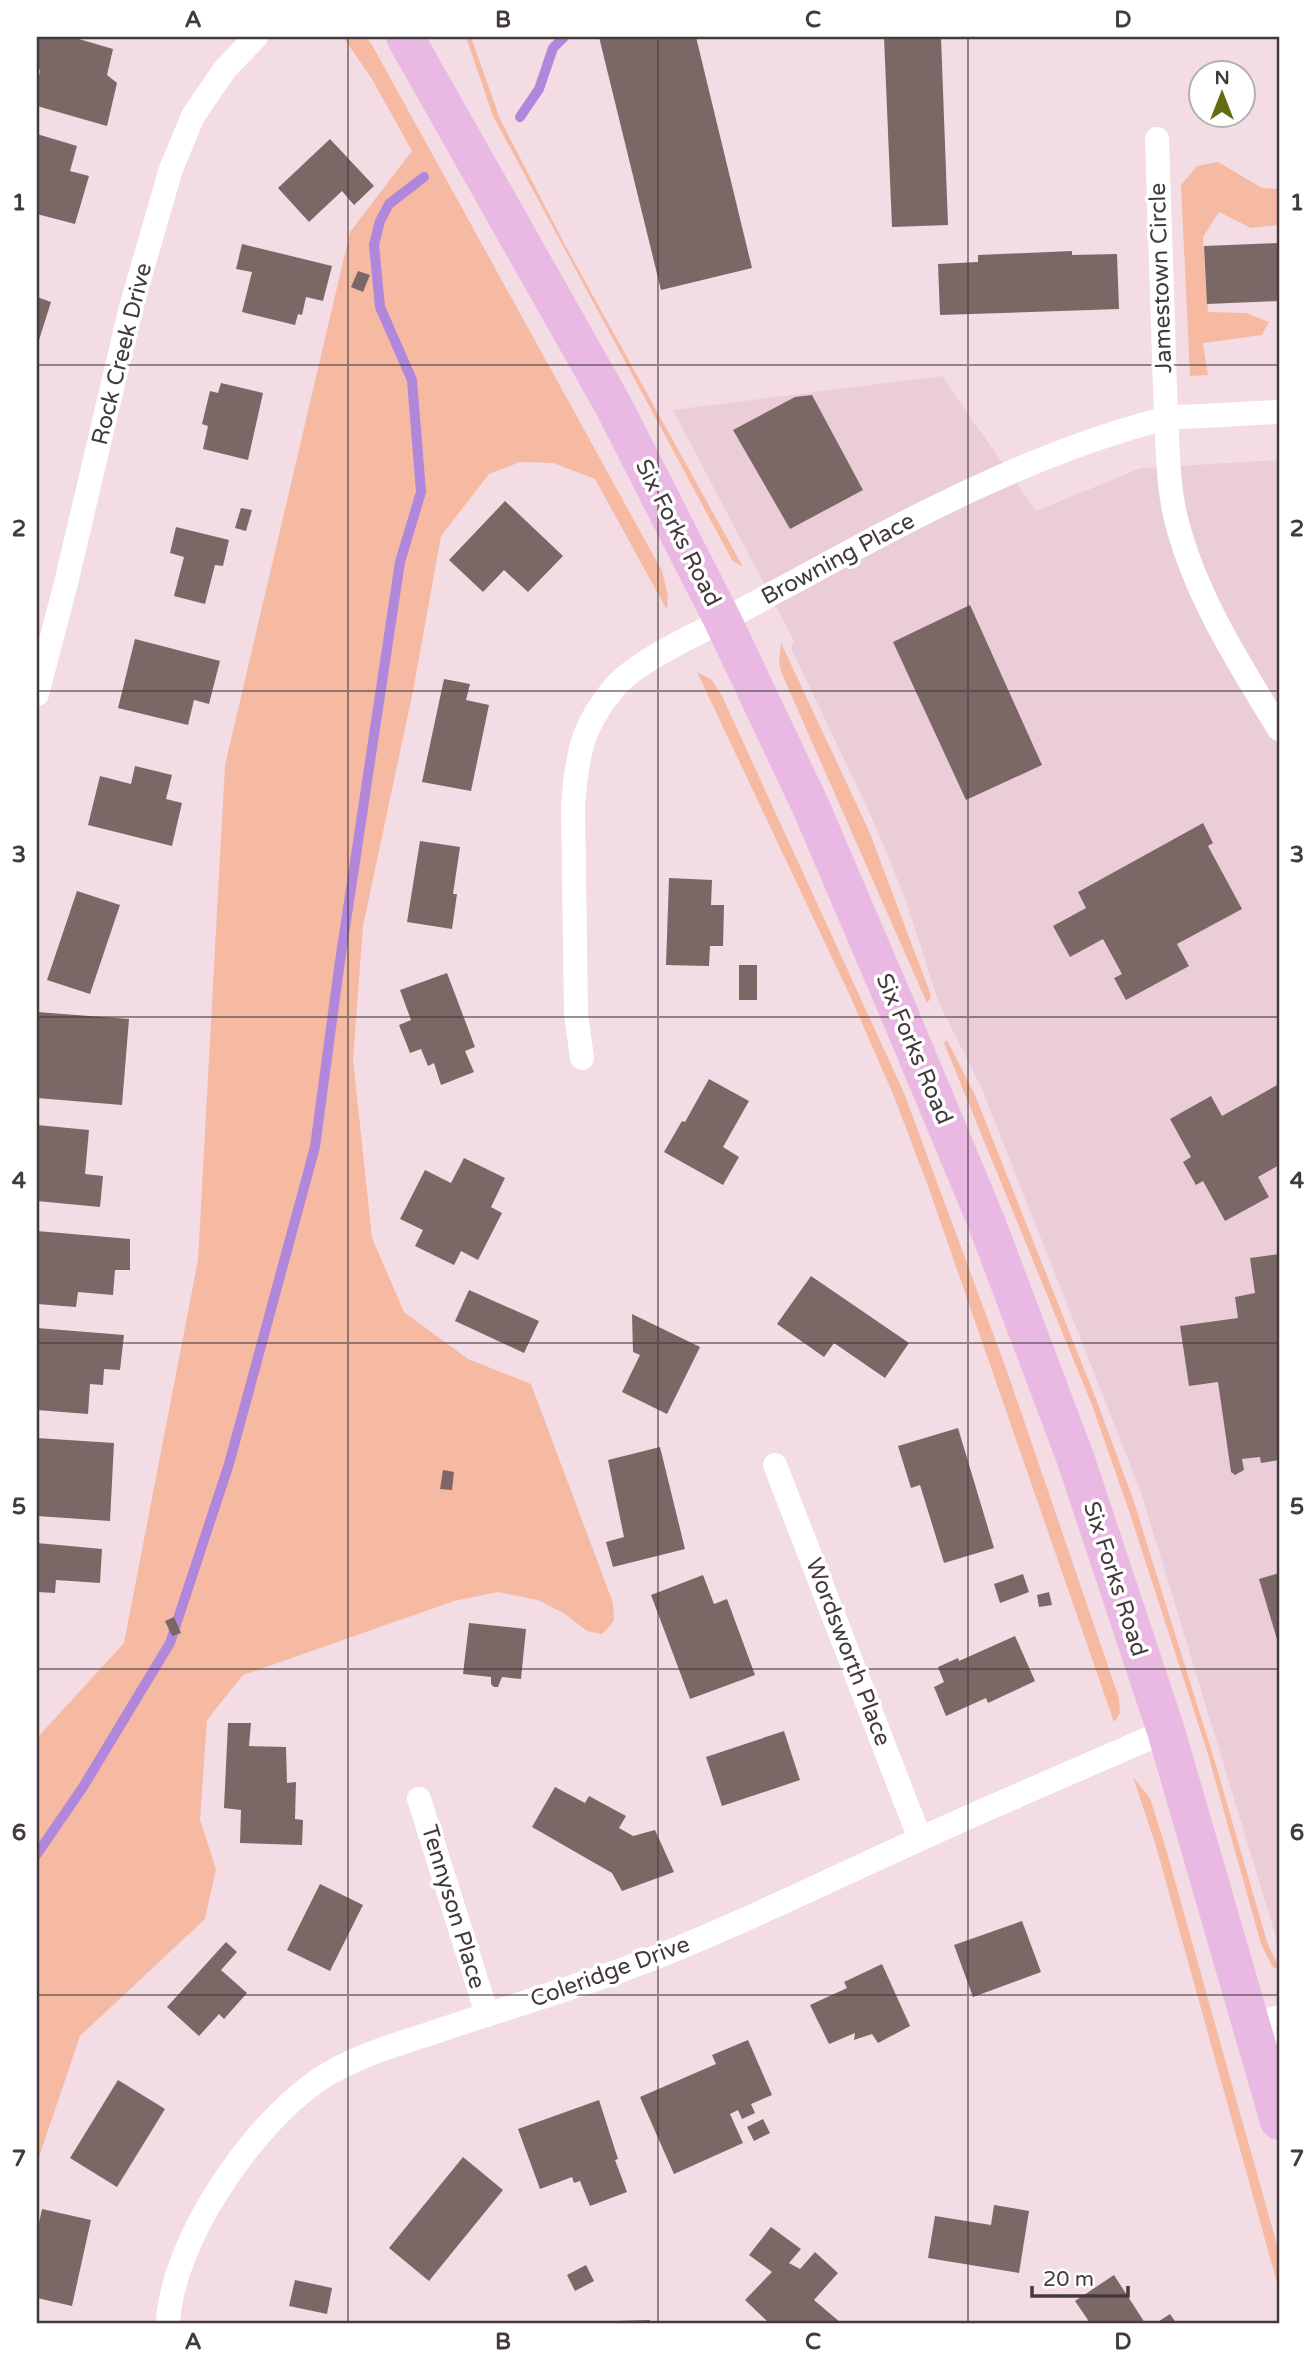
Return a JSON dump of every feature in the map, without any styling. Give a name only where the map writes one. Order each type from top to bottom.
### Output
[{"type":"main road","name":"Six Forks Road","points":[[405,37],[613,405],[723,621],[811,807],[986,1221],[1076,1460],[1266,2028],[1279,2121]]},
{"type":"street","name":"Rock Creek Drive","points":[[37,694],[131,307],[171,169],[193,116],[225,69],[256,37]]},
{"type":"street","name":"Jamestown Circle","points":[[1157,139],[1168,463],[1176,518],[1205,601],[1279,729]]},
{"type":"street","name":"Browning Place","points":[[582,1058],[576,1005],[573,805],[578,754],[586,729],[615,686],[666,651],[888,531],[1000,478],[1068,450],[1166,418],[1279,412]]},
{"type":"street","name":"Wordsworth Place","points":[[775,1465],[920,1839]]},
{"type":"street","name":"Coleridge Drive","points":[[168,2323],[168,2312],[180,2267],[201,2220],[225,2179],[286,2106],[344,2064],[487,2014],[566,1990],[700,1940],[920,1839],[1166,1731]]},
{"type":"street","name":"Tennyson Place","points":[[419,1799],[487,2014]]},
{"type":"shaded area","points":[[343,37],[365,37],[371,43],[662,571],[668,596],[667,610],[595,479],[553,463],[520,462],[489,474],[441,536],[413,691],[363,926],[353,1059],[372,1238],[404,1312],[468,1359],[531,1384],[613,1603],[614,1621],[602,1634],[587,1631],[565,1614],[538,1600],[498,1592],[454,1601],[243,1675],[207,1720],[200,1820],[216,1869],[205,1919],[80,2036],[37,2163],[37,1738],[124,1643],[198,1260],[225,765],[350,232],[412,151],[372,79]]},
{"type":"shaded area","points":[[466,37],[471,37],[500,119],[566,247],[743,567],[732,560],[493,116]]},
{"type":"shaded area","points":[[1218,162],[1262,188],[1279,189],[1279,225],[1251,228],[1219,212],[1203,237],[1208,312],[1246,313],[1269,322],[1262,335],[1203,343],[1208,375],[1190,376],[1181,185],[1197,166]]},
{"type":"shaded area","points":[[942,376],[1036,511],[1141,468],[1279,460],[1279,1947],[1141,1492],[982,1089],[939,1003],[905,898],[873,820],[791,648],[794,641],[673,410]]},
{"type":"shaded area","points":[[781,643],[869,831],[929,990],[931,998],[927,1003],[782,674],[779,664]]},
{"type":"shaded area","points":[[697,672],[712,680],[722,696],[904,1093],[1008,1374],[1119,1698],[1120,1713],[1114,1722],[928,1186],[893,1094],[851,998]]},
{"type":"shaded area","points":[[947,1040],[975,1095],[1133,1499],[1215,1762],[1267,1942],[1278,1965],[1275,1969],[1261,1944],[1207,1751],[1092,1405],[944,1043]]},
{"type":"shaded area","points":[[1133,1777],[1150,1798],[1166,1849],[1279,2252],[1279,2290],[1156,1846]]},
{"type":"building","points":[[37,37],[72,37],[113,49],[107,75],[117,83],[107,126],[37,106],[40,71],[37,63]]},
{"type":"building","points":[[599,37],[696,37],[752,268],[661,290]]},
{"type":"building","points":[[884,37],[941,37],[948,225],[892,227]]},
{"type":"building","points":[[37,134],[77,146],[70,171],[89,176],[75,224],[37,214]]},
{"type":"building","points":[[330,139],[374,186],[354,205],[342,191],[309,222],[278,188]]},
{"type":"building","points":[[1279,243],[1279,301],[1207,304],[1204,246]]},
{"type":"building","points":[[242,244],[332,266],[323,301],[306,297],[302,315],[298,314],[295,325],[242,312],[252,272],[236,269]]},
{"type":"building","points":[[1072,251],[1072,255],[1117,254],[1119,309],[940,315],[938,264],[978,262],[978,255]]},
{"type":"building","points":[[358,271],[370,275],[363,292],[351,287]]},
{"type":"building","points":[[37,297],[51,302],[39,340],[37,339]]},
{"type":"building","points":[[221,383],[263,393],[248,460],[203,449],[208,426],[202,424],[210,391],[218,393]]},
{"type":"building","points":[[812,395],[863,490],[790,529],[733,430],[795,397]]},
{"type":"building","points":[[505,501],[563,556],[528,592],[504,570],[483,592],[449,560]]},
{"type":"building","points":[[241,508],[252,510],[246,531],[235,528]]},
{"type":"building","points":[[176,527],[229,540],[223,566],[215,565],[205,604],[174,596],[184,557],[170,553]]},
{"type":"building","points":[[970,605],[1042,765],[966,800],[893,642]]},
{"type":"building","points":[[135,639],[220,661],[209,704],[194,700],[188,725],[118,708]]},
{"type":"building","points":[[444,679],[470,684],[466,700],[489,705],[471,791],[422,782]]},
{"type":"building","points":[[135,766],[172,775],[166,799],[182,803],[172,846],[88,825],[100,776],[131,784]]},
{"type":"building","points":[[1203,823],[1213,843],[1208,846],[1242,909],[1177,944],[1189,966],[1126,1000],[1114,978],[1122,974],[1103,939],[1070,957],[1053,926],[1086,908],[1078,892]]},
{"type":"building","points":[[420,841],[460,847],[453,894],[457,894],[452,929],[407,922]]},
{"type":"building","points":[[669,878],[712,880],[711,905],[724,905],[723,946],[710,946],[709,966],[666,965]]},
{"type":"building","points":[[77,891],[120,905],[90,994],[47,980]]},
{"type":"building","points":[[739,965],[757,965],[757,1000],[739,1000]]},
{"type":"building","points":[[447,973],[475,1047],[465,1051],[474,1072],[441,1085],[434,1063],[428,1066],[421,1049],[410,1053],[399,1025],[411,1020],[400,990]]},
{"type":"building","points":[[37,1012],[129,1019],[122,1105],[37,1098]]},
{"type":"building","points":[[709,1079],[749,1101],[723,1147],[739,1157],[723,1185],[664,1152],[682,1121],[685,1122]]},
{"type":"building","points":[[1279,1084],[1279,1165],[1258,1177],[1269,1197],[1225,1221],[1203,1181],[1196,1185],[1183,1162],[1191,1157],[1170,1119],[1211,1096],[1222,1116]]},
{"type":"building","points":[[37,1125],[89,1130],[85,1174],[103,1176],[100,1207],[37,1201]]},
{"type":"building","points":[[464,1158],[505,1178],[491,1207],[502,1213],[478,1260],[461,1251],[454,1265],[415,1246],[423,1230],[400,1219],[425,1170],[451,1183]]},
{"type":"building","points":[[37,1231],[130,1239],[130,1270],[115,1270],[113,1295],[78,1292],[76,1307],[37,1304]]},
{"type":"building","points":[[1279,1254],[1279,1460],[1261,1463],[1260,1457],[1242,1459],[1244,1470],[1235,1475],[1231,1472],[1218,1382],[1189,1386],[1180,1326],[1238,1318],[1235,1297],[1255,1293],[1250,1258]]},
{"type":"building","points":[[811,1276],[909,1343],[885,1378],[834,1343],[824,1357],[777,1324]]},
{"type":"building","points":[[469,1290],[539,1321],[524,1353],[455,1321]]},
{"type":"building","points":[[632,1314],[700,1347],[667,1414],[622,1392],[640,1355],[633,1352]]},
{"type":"building","points":[[37,1328],[124,1335],[120,1370],[104,1369],[103,1385],[90,1384],[88,1414],[37,1410]]},
{"type":"building","points":[[958,1428],[994,1548],[944,1563],[920,1485],[911,1488],[898,1446]]},
{"type":"building","points":[[37,1438],[114,1443],[110,1521],[37,1516]]},
{"type":"building","points":[[660,1447],[685,1549],[613,1567],[606,1542],[624,1537],[608,1460]]},
{"type":"building","points":[[443,1470],[454,1472],[452,1490],[440,1489]]},
{"type":"building","points":[[37,1543],[102,1549],[100,1583],[56,1580],[55,1593],[37,1592]]},
{"type":"building","points":[[1279,1573],[1279,1646],[1259,1579]]},
{"type":"building","points":[[1023,1574],[1029,1592],[1000,1603],[994,1584]]},
{"type":"building","points":[[703,1575],[714,1604],[727,1599],[755,1675],[690,1699],[651,1595]]},
{"type":"building","points":[[1049,1592],[1052,1605],[1039,1607],[1037,1595]]},
{"type":"building","points":[[174,1617],[181,1633],[172,1636],[165,1621]]},
{"type":"building","points":[[469,1623],[526,1629],[521,1679],[502,1677],[498,1687],[494,1687],[491,1677],[463,1674]]},
{"type":"building","points":[[1015,1636],[1035,1681],[988,1703],[986,1698],[946,1716],[934,1687],[944,1682],[938,1667],[958,1658],[959,1661]]},
{"type":"building","points":[[228,1723],[251,1723],[249,1746],[286,1747],[287,1783],[296,1782],[295,1819],[303,1820],[302,1845],[240,1843],[241,1810],[224,1808]]},
{"type":"building","points":[[784,1731],[800,1780],[722,1806],[706,1757]]},
{"type":"building","points":[[555,1787],[585,1803],[589,1796],[626,1816],[619,1828],[633,1836],[655,1830],[674,1872],[622,1891],[612,1873],[532,1827]]},
{"type":"building","points":[[320,1884],[363,1905],[330,1971],[287,1950]]},
{"type":"building","points":[[1022,1921],[1041,1972],[973,1997],[954,1945]]},
{"type":"building","points":[[226,1942],[237,1952],[221,1970],[247,1993],[224,2019],[219,2014],[199,2036],[167,2007]]},
{"type":"building","points":[[882,1964],[910,2026],[878,2043],[872,2034],[854,2040],[855,2033],[829,2044],[810,2005],[847,1988],[844,1982]]},
{"type":"building","points":[[748,2040],[772,2095],[751,2104],[755,2113],[742,2119],[738,2110],[730,2114],[743,2143],[674,2174],[640,2097],[716,2064],[712,2055]]},
{"type":"building","points":[[118,2080],[165,2109],[117,2187],[70,2158]]},
{"type":"building","points":[[599,2100],[618,2159],[615,2160],[627,2192],[590,2206],[580,2181],[574,2183],[572,2177],[540,2189],[518,2129]]},
{"type":"building","points":[[763,2119],[770,2133],[754,2141],[747,2127]]},
{"type":"building","points":[[463,2157],[503,2190],[429,2281],[389,2248]]},
{"type":"building","points":[[994,2205],[1029,2211],[1019,2273],[928,2258],[935,2216],[991,2225]]},
{"type":"building","points":[[42,2209],[91,2220],[72,2306],[37,2298],[37,2232]]},
{"type":"building","points":[[771,2227],[801,2249],[789,2263],[800,2269],[815,2252],[838,2273],[814,2300],[841,2323],[769,2323],[745,2300],[772,2272],[749,2255]]},
{"type":"building","points":[[586,2265],[594,2281],[575,2291],[567,2275]]},
{"type":"building","points":[[1114,2275],[1145,2323],[1090,2323],[1075,2301]]},
{"type":"building","points":[[295,2280],[332,2288],[327,2314],[289,2306]]},
{"type":"building","points":[[1170,2314],[1176,2323],[1156,2323]]},
{"type":"building","points":[[650,2320],[650,2323],[617,2323],[617,2321]]},
{"type":"waterway","points":[[520,117],[539,89],[553,48],[564,37]]},
{"type":"waterway","points":[[37,1854],[83,1787],[170,1643],[229,1464],[315,1147],[400,562],[421,492],[412,380],[380,307],[374,245],[380,221],[389,204],[424,177]]}]
